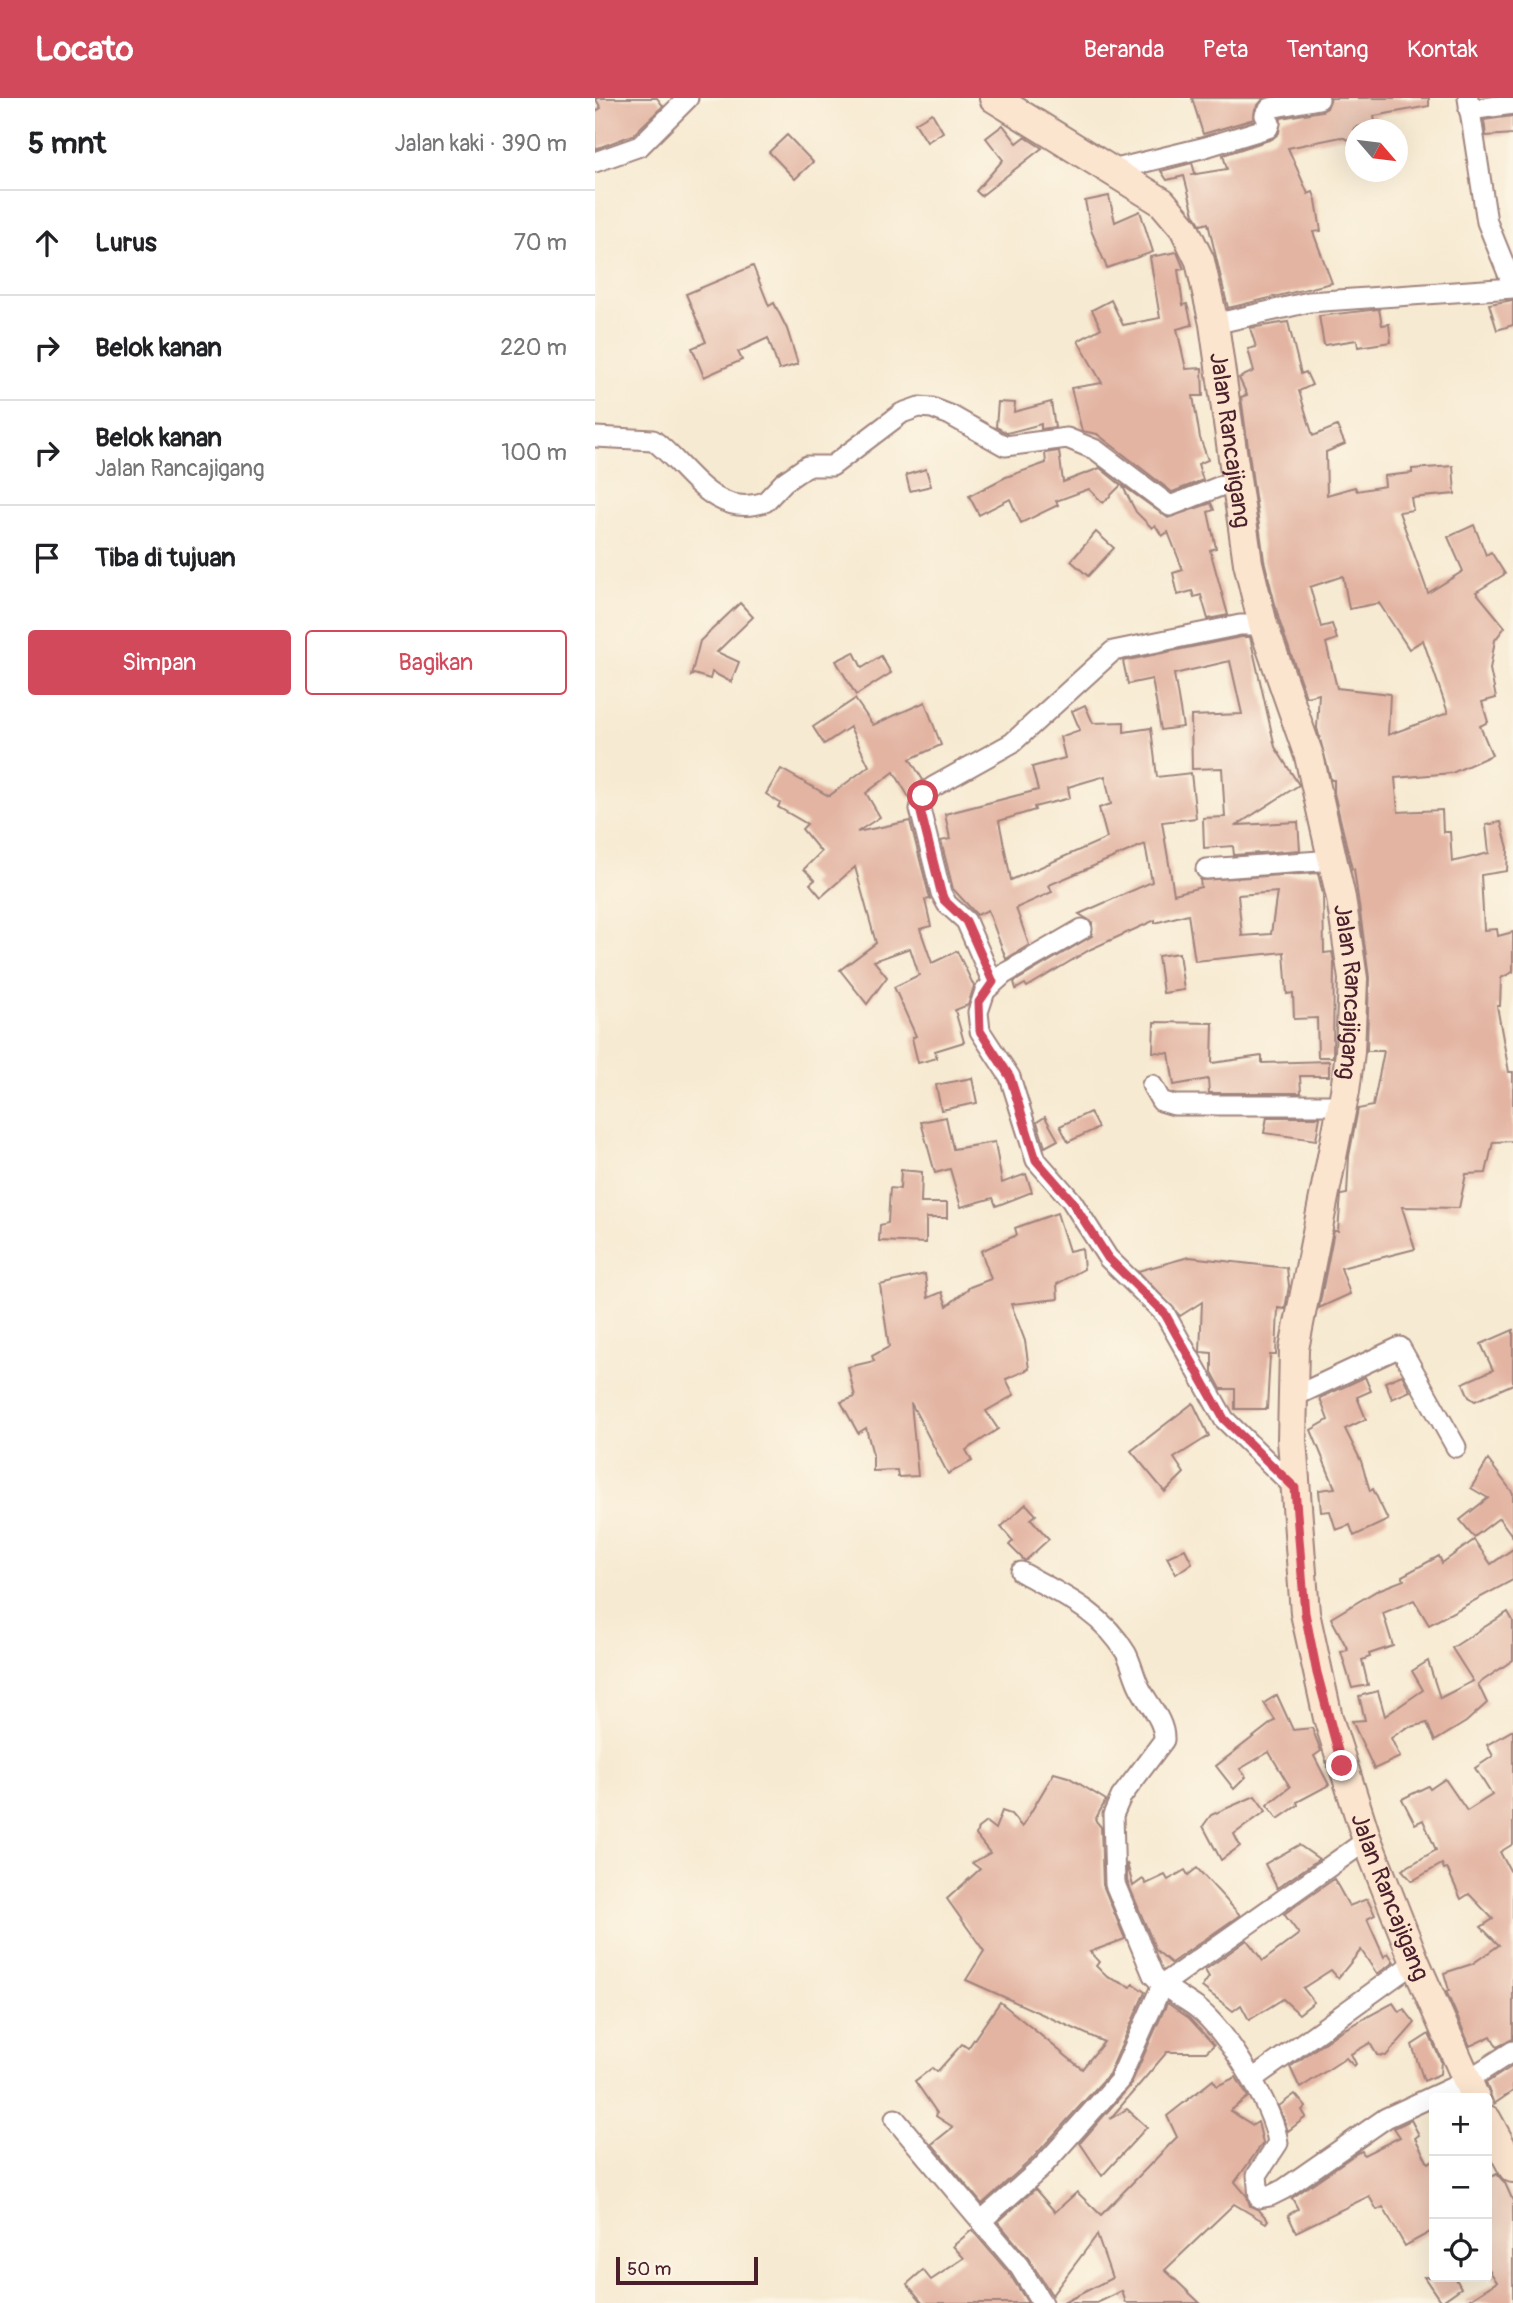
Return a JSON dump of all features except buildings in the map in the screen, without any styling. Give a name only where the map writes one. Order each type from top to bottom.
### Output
[{"type":"main road","name":"Jalan Rancajigang","points":[[994,98],[1162,202],[1178,218],[1200,261],[1214,324],[1248,563],[1263,625],[1305,744],[1334,860],[1353,979],[1350,1052],[1343,1105],[1294,1349],[1291,1398],[1305,1613],[1317,1673],[1342,1766],[1367,1840],[1470,2090]]},
{"type":"main road","points":[[1492,2129],[1513,2168]]},
{"type":"street","points":[[595,162],[640,146],[688,98]]},
{"type":"street","points":[[1112,170],[1202,148],[1268,128],[1270,123],[1265,115],[1270,108],[1319,99]]},
{"type":"street","points":[[1214,324],[1309,302],[1513,287],[1487,222],[1469,104],[1513,104]]},
{"type":"street","points":[[595,437],[653,440],[710,495],[723,502],[764,502],[807,467],[832,466],[902,413],[919,407],[932,408],[950,415],[1005,446],[1067,438],[1096,450],[1170,506],[1236,480]]},
{"type":"street","points":[[993,982],[966,921],[944,900],[920,809],[923,796],[933,787],[1012,743],[1113,652],[1240,625],[1263,625]]},
{"type":"street","points":[[1206,869],[1334,860]]},
{"type":"street","points":[[1082,929],[993,982],[979,1002],[980,1031],[1010,1077],[1036,1160],[1071,1200],[1108,1258],[1165,1314],[1224,1419],[1295,1488]]},
{"type":"street","points":[[1152,1085],[1161,1101],[1174,1105],[1343,1105]]},
{"type":"street","points":[[1291,1398],[1400,1347],[1456,1447]]},
{"type":"street","points":[[1021,1572],[1080,1605],[1104,1623],[1126,1653],[1164,1735],[1163,1742],[1117,1803],[1112,1821],[1115,1884],[1146,1961],[1162,1985],[1211,2021],[1254,2078],[1278,2143],[1257,2175],[1260,2198],[1284,2189],[1386,2118],[1470,2090],[1513,2052]]},
{"type":"street","points":[[981,2221],[1040,2169],[1119,2081],[1162,1985],[1367,1840]]},
{"type":"street","points":[[1254,2078],[1415,1962]]},
{"type":"street","points":[[895,2119],[1019,2266],[1042,2303]]},
{"type":"route","points":[[923,796],[920,809],[944,900],[966,921],[993,982],[979,1002],[980,1031],[1007,1070],[1013,1084],[1031,1151],[1071,1200],[1108,1258],[1165,1314],[1206,1392],[1224,1419],[1295,1488],[1305,1613],[1317,1673],[1342,1766]]}]
